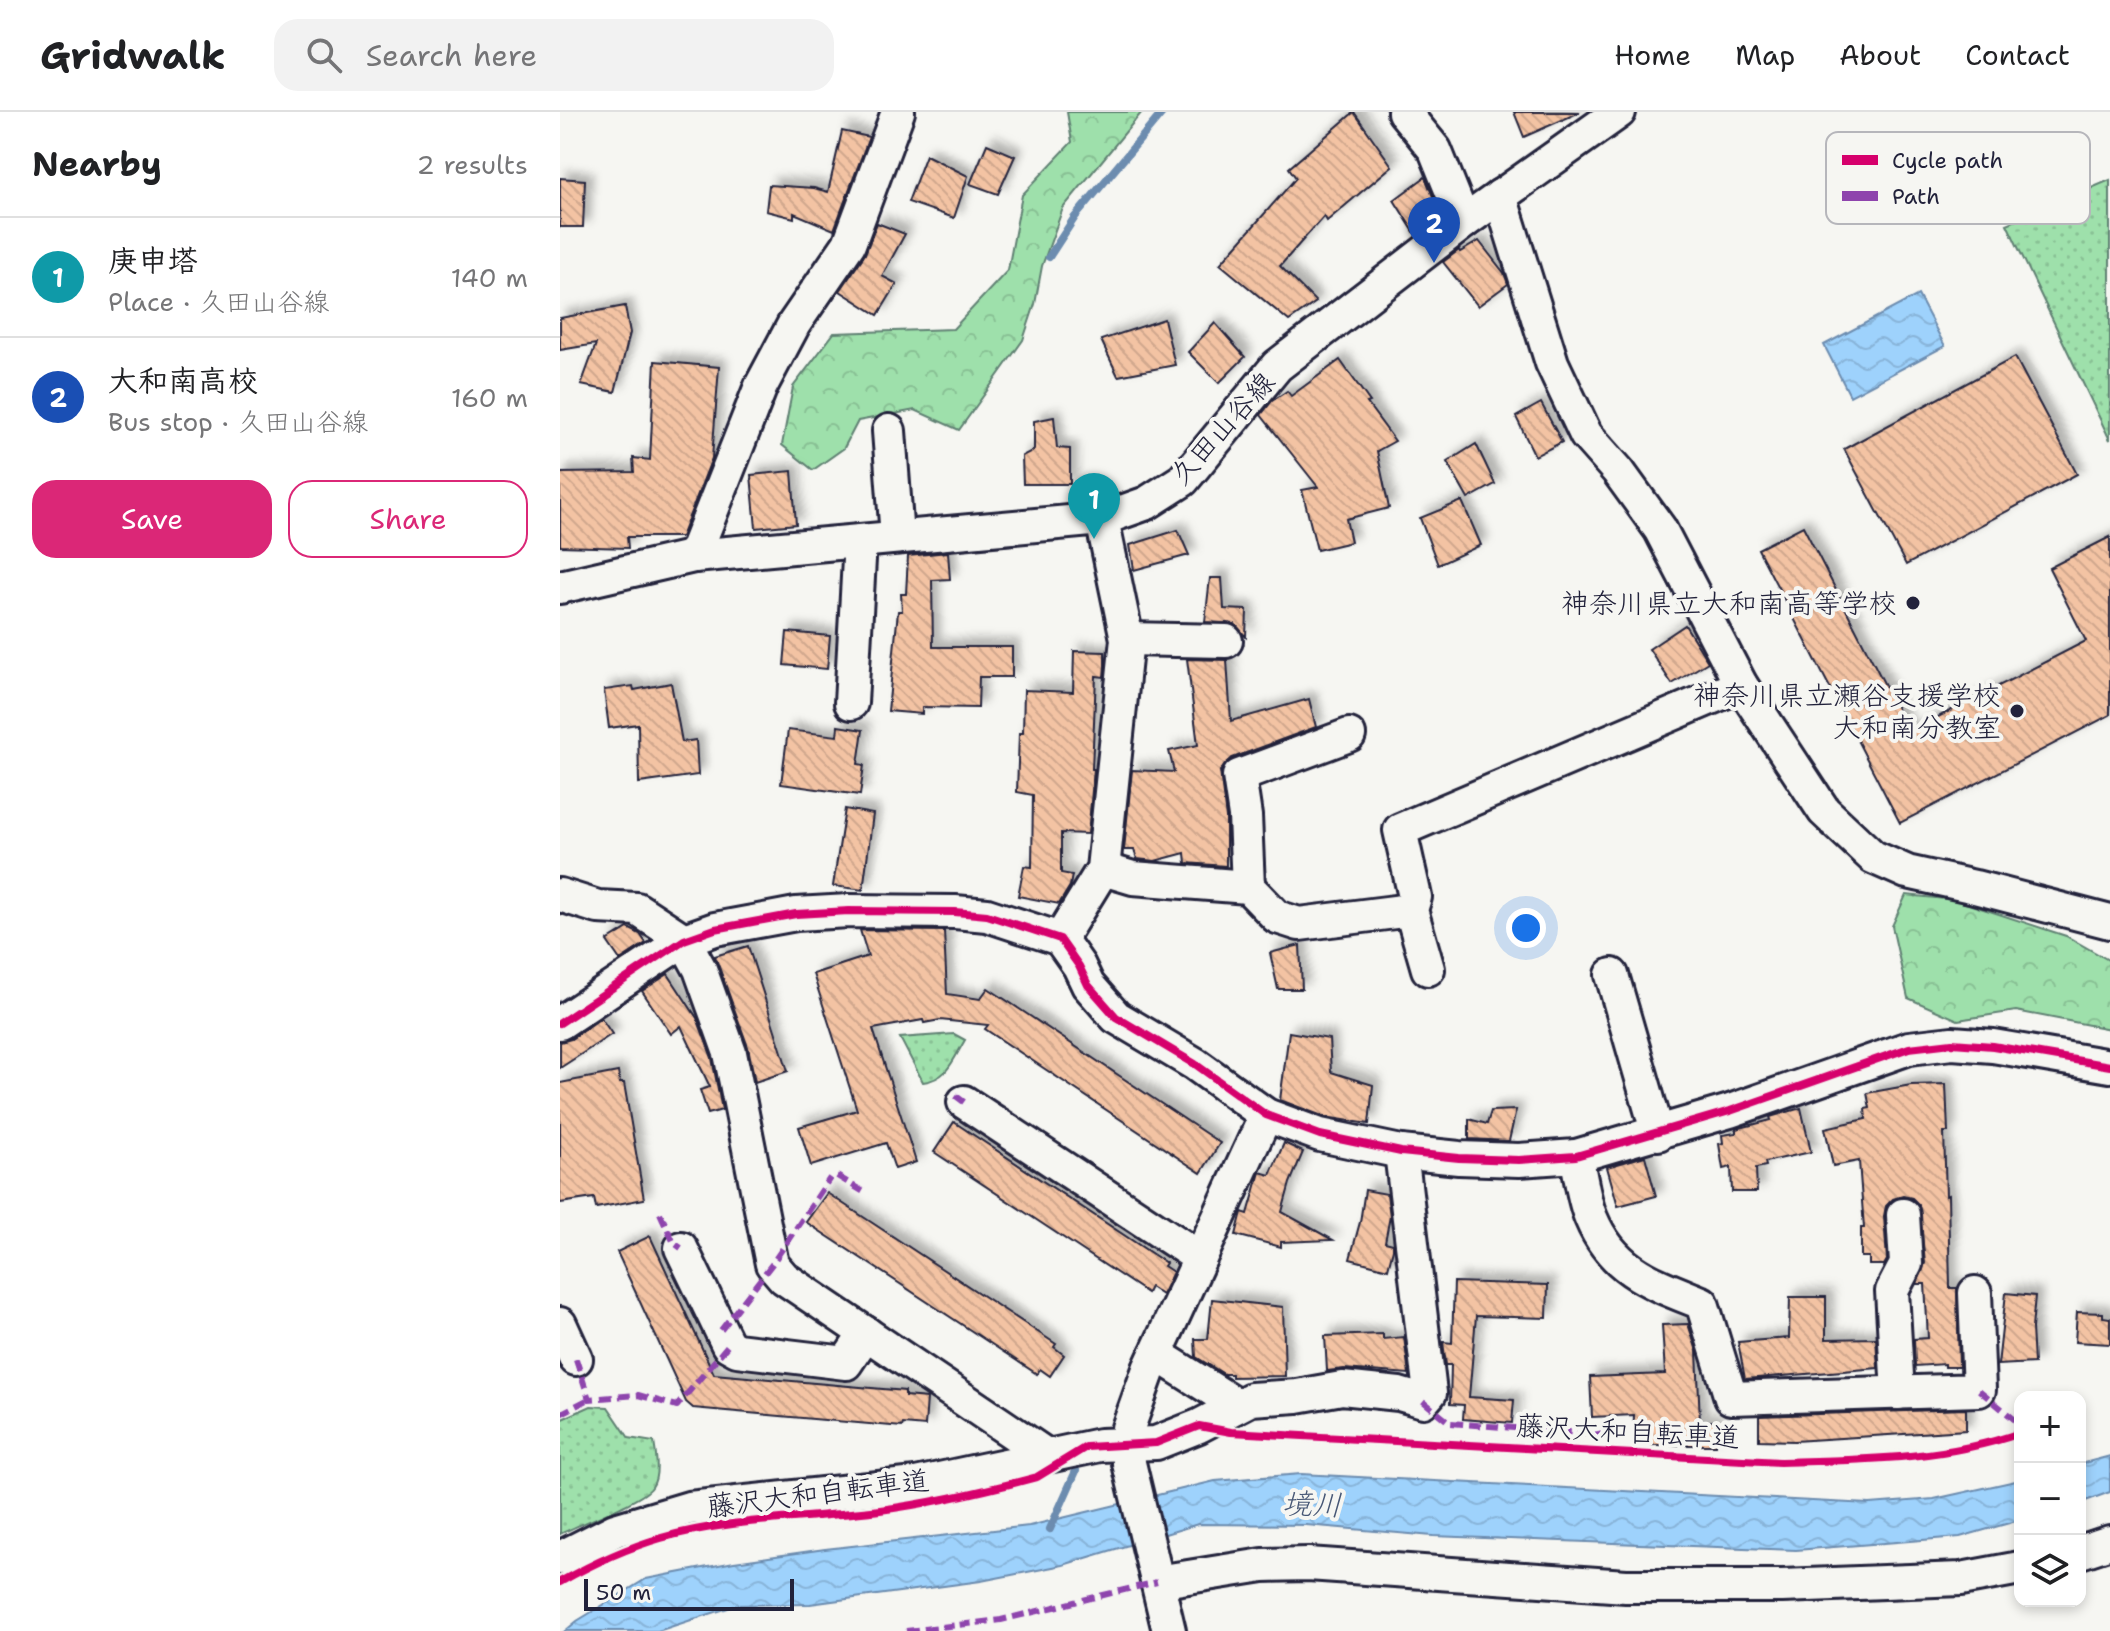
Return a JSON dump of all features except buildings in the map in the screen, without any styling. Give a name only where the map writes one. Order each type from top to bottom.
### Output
[{"type":"street","points":[[694,556],[761,386],[794,324],[849,244],[898,112]]},
{"type":"street","points":[[1404,112],[1435,150],[1464,222]]},
{"type":"street","name":"久田山谷線","points":[[560,587],[694,556],[1102,519],[1147,503],[1183,480],[1277,366],[1464,222],[1619,112]]},
{"type":"street","points":[[1500,196],[1552,363],[1586,435],[1618,471],[1660,529],[1741,685],[1824,811],[1873,857],[1907,872],[2110,922]]},
{"type":"street","points":[[889,431],[897,537]]},
{"type":"street","points":[[1060,939],[1103,869],[1127,639],[1102,519]]},
{"type":"street","points":[[851,703],[860,541]]},
{"type":"street","points":[[1127,639],[1226,641]]},
{"type":"street","points":[[1428,969],[1411,910],[1415,897],[1400,830],[1741,685]]},
{"type":"street","points":[[1248,887],[1245,816],[1239,776],[1349,735]]},
{"type":"street","points":[[1103,869],[1133,878],[1248,887],[1277,917],[1299,924],[1411,910]]},
{"type":"street","points":[[560,895],[598,907],[637,909],[684,940],[700,969],[730,1053],[772,1264],[784,1278],[1046,1455]]},
{"type":"street","points":[[560,1023],[684,940],[715,929],[758,920],[849,911],[987,915],[1060,939],[1088,985],[1116,1017],[1195,1064],[1266,1115],[1320,1135],[1401,1152],[1519,1160],[1576,1156],[1658,1134],[1909,1048],[1952,1043],[1993,1046],[2110,1066]]},
{"type":"street","points":[[1612,975],[1658,1134]]},
{"type":"street","points":[[964,1102],[1200,1258]]},
{"type":"street","points":[[1169,1631],[1128,1453],[1128,1428],[1156,1354],[1266,1115]]},
{"type":"street","points":[[560,1558],[615,1530],[689,1508],[916,1484],[1100,1445],[1128,1453],[1199,1426],[1251,1399],[1297,1396],[1342,1388],[1399,1394],[1423,1401],[1430,1393],[1401,1152]]},
{"type":"street","points":[[1576,1156],[1590,1216],[1610,1254],[1650,1282],[1702,1303],[1731,1398],[1979,1390],[1975,1293]]},
{"type":"street","points":[[1898,1393],[1892,1291],[1906,1264],[1903,1215]]},
{"type":"street","points":[[681,1248],[728,1345],[737,1350],[846,1363],[866,1333]]},
{"type":"street","points":[[560,1324],[576,1359]]},
{"type":"street","points":[[1156,1354],[1237,1405]]},
{"type":"street","points":[[2086,1550],[2110,1542]]},
{"type":"street","points":[[1157,1579],[1263,1565],[1308,1564],[1626,1586],[1782,1586],[1961,1579],[2014,1569]]},
{"type":"green space","points":[[1067,112],[1142,112],[1063,208],[1042,266],[1035,304],[1023,340],[959,430],[915,410],[858,421],[844,448],[813,470],[782,445],[793,387],[834,333],[953,329],[1008,270],[1022,195],[1072,142]]},
{"type":"green space","points":[[2110,180],[2110,440],[2007,224],[2090,224],[2090,189]]},
{"type":"green space","points":[[1906,895],[1956,900],[2066,936],[2110,961],[2110,1029],[2016,1011],[1958,1020],[1908,998],[1892,926]]},
{"type":"green space","points":[[954,1034],[965,1040],[953,1061],[944,1073],[923,1082],[900,1038]]},
{"type":"green space","points":[[591,1406],[608,1407],[629,1438],[654,1442],[656,1477],[652,1487],[636,1499],[560,1534],[560,1420]]},
{"type":"water","points":[[1918,295],[1945,346],[1850,396],[1824,345]]},
{"type":"water","points":[[2110,1456],[2110,1492],[2086,1501],[2086,1463]]},
{"type":"water","name":"境川","points":[[1301,1474],[1870,1504],[1934,1499],[2014,1481],[2014,1522],[1960,1537],[1796,1550],[1433,1536],[1306,1525],[1198,1524],[1063,1565],[981,1581],[810,1604],[737,1605],[658,1631],[565,1631],[646,1579],[825,1549],[1029,1526],[1215,1481]]},
{"type":"waterway","points":[[1049,257],[1075,217],[1163,112]]},
{"type":"waterway","points":[[1050,1529],[1076,1471]]},
{"type":"marked path","points":[[956,1096],[964,1102]]},
{"type":"marked path","points":[[837,1176],[867,1194]]},
{"type":"marked path","points":[[721,1330],[772,1264],[830,1178]]},
{"type":"marked path","points":[[660,1213],[674,1243],[681,1248]]},
{"type":"marked path","points":[[576,1359],[589,1399],[638,1395],[677,1406],[728,1345]]},
{"type":"marked path","points":[[1979,1390],[2014,1419]]},
{"type":"marked path","points":[[560,1414],[589,1399]]},
{"type":"marked path","points":[[1423,1401],[1450,1423],[1605,1435]]},
{"type":"marked path","points":[[906,1631],[1001,1620],[1157,1582]]},
{"type":"cycle path","points":[[560,1023],[684,940],[715,929],[796,914],[955,912],[987,915],[1060,939],[1088,985],[1116,1017],[1195,1064],[1266,1115],[1320,1135],[1401,1152],[1519,1160],[1576,1156],[1730,1111],[1909,1048],[1952,1043],[1993,1046],[2110,1066]]},
{"type":"cycle path","name":"藤沢大和自転車道","points":[[560,1582],[622,1552],[688,1531],[880,1510],[978,1492],[1037,1477],[1086,1447],[1156,1443],[1199,1426],[1231,1432],[1780,1462],[1932,1454],[2014,1435]]},
{"type":"place","name":"大和南高校","points":[[1434,263]]},
{"type":"place","name":"庚申塔","points":[[1094,539]]},
{"type":"place","name":"神奈川県立大和南高等学校","points":[[1913,603]]},
{"type":"place","name":"神奈川県立瀬谷支援学校 大和南分教室","points":[[2017,711]]}]
